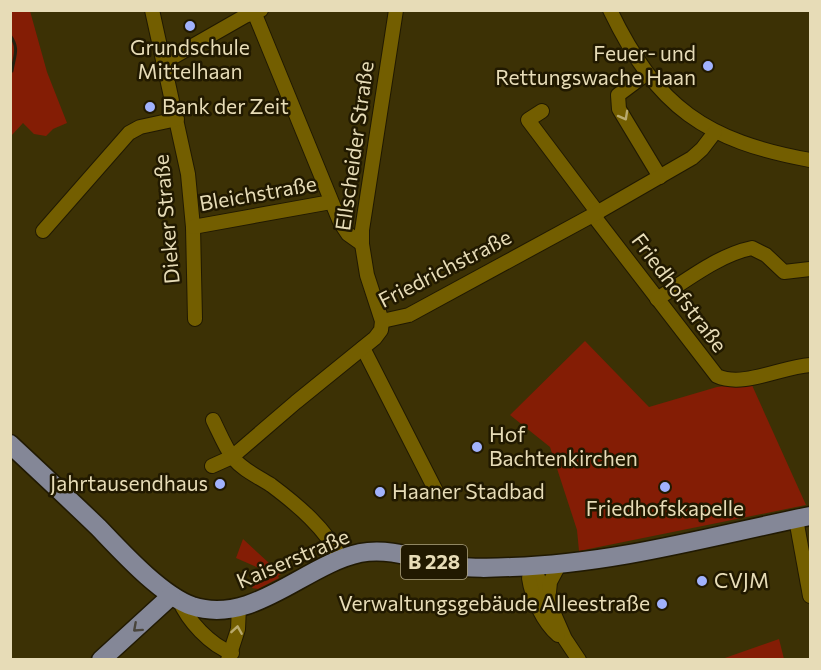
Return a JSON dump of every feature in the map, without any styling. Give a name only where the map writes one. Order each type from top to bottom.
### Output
[{"type":"main road","name":"Kaiserstraße","points":[[10,444],[123,553],[175,598],[210,610],[239,607],[272,594],[341,559],[363,553],[386,552],[452,566],[530,566]]},
{"type":"main road","name":"B 228","points":[[530,566],[599,560],[803,517]]},
{"type":"main road","points":[[101,660],[175,598]]},
{"type":"street","name":"Dieker Straße","points":[[152,10],[188,174],[193,227],[195,319]]},
{"type":"street","name":"Ellscheider Straße","points":[[382,321],[367,274],[362,230],[396,10]]},
{"type":"street","points":[[610,10],[628,46],[646,74],[678,106],[715,132],[754,148],[810,160]]},
{"type":"street","points":[[164,59],[175,56],[257,11],[331,202],[348,234],[362,244]]},
{"type":"street","points":[[646,74],[618,95],[618,103],[660,177]]},
{"type":"street","name":"Friedhofstraße","points":[[542,111],[528,120],[657,298],[717,376],[726,381],[740,381],[810,365]]},
{"type":"street","points":[[43,231],[129,133],[140,127],[177,119]]},
{"type":"street","name":"Friedrichstraße","points":[[212,466],[232,457],[375,338],[381,330],[382,321],[409,315],[596,214],[702,150],[715,132]]},
{"type":"street","name":"Bleichstraße","points":[[193,227],[331,202]]},
{"type":"street","points":[[657,298],[736,253],[752,248],[766,255],[783,272],[810,269]]},
{"type":"street","points":[[363,348],[437,493]]},
{"type":"street","points":[[213,420],[232,457],[248,472],[269,484],[313,519],[328,536],[341,559]]},
{"type":"street","points":[[803,517],[810,596]]},
{"type":"street","points":[[548,602],[550,582],[559,565]]},
{"type":"street","points":[[530,566],[565,639],[579,660]]},
{"type":"street","points":[[530,566],[530,584],[545,620],[556,634],[565,639]]},
{"type":"street","name":"Kaiserstraße","points":[[175,598],[185,615],[230,656]]},
{"type":"street","points":[[230,656],[238,629],[239,607]]},
{"type":"shaded area","points":[[11,10],[30,11],[47,72],[67,123],[53,129],[46,136],[34,134],[23,123],[11,136]]},
{"type":"shaded area","points":[[585,341],[649,407],[717,387],[751,383],[806,505],[579,551],[577,530],[550,447],[510,415]]},
{"type":"shaded area","points":[[243,539],[281,574],[279,578],[258,589],[252,588],[261,569],[236,558]]},
{"type":"shaded area","points":[[779,639],[784,659],[722,659]]},
{"type":"waterway","points":[[10,35],[16,49],[12,71]]},
{"type":"waterway","points":[[10,81],[10,95]]},
{"type":"place","name":"Grundschule Mittelhaan","points":[[190,26]]},
{"type":"place","name":"Feuer- und Rettungswache Haan","points":[[708,66]]},
{"type":"place","name":"Bank der Zeit","points":[[150,107]]},
{"type":"place","name":"Hof Bachtenkirchen","points":[[477,447]]},
{"type":"place","name":"Jahrtausendhaus","points":[[220,484]]},
{"type":"place","name":"Friedhofskapelle","points":[[665,487]]},
{"type":"place","name":"Haaner Stadbad","points":[[380,492]]},
{"type":"place","name":"CVJM","points":[[702,581]]},
{"type":"place","name":"Verwaltungsgebäude Alleestraße","points":[[662,604]]}]
